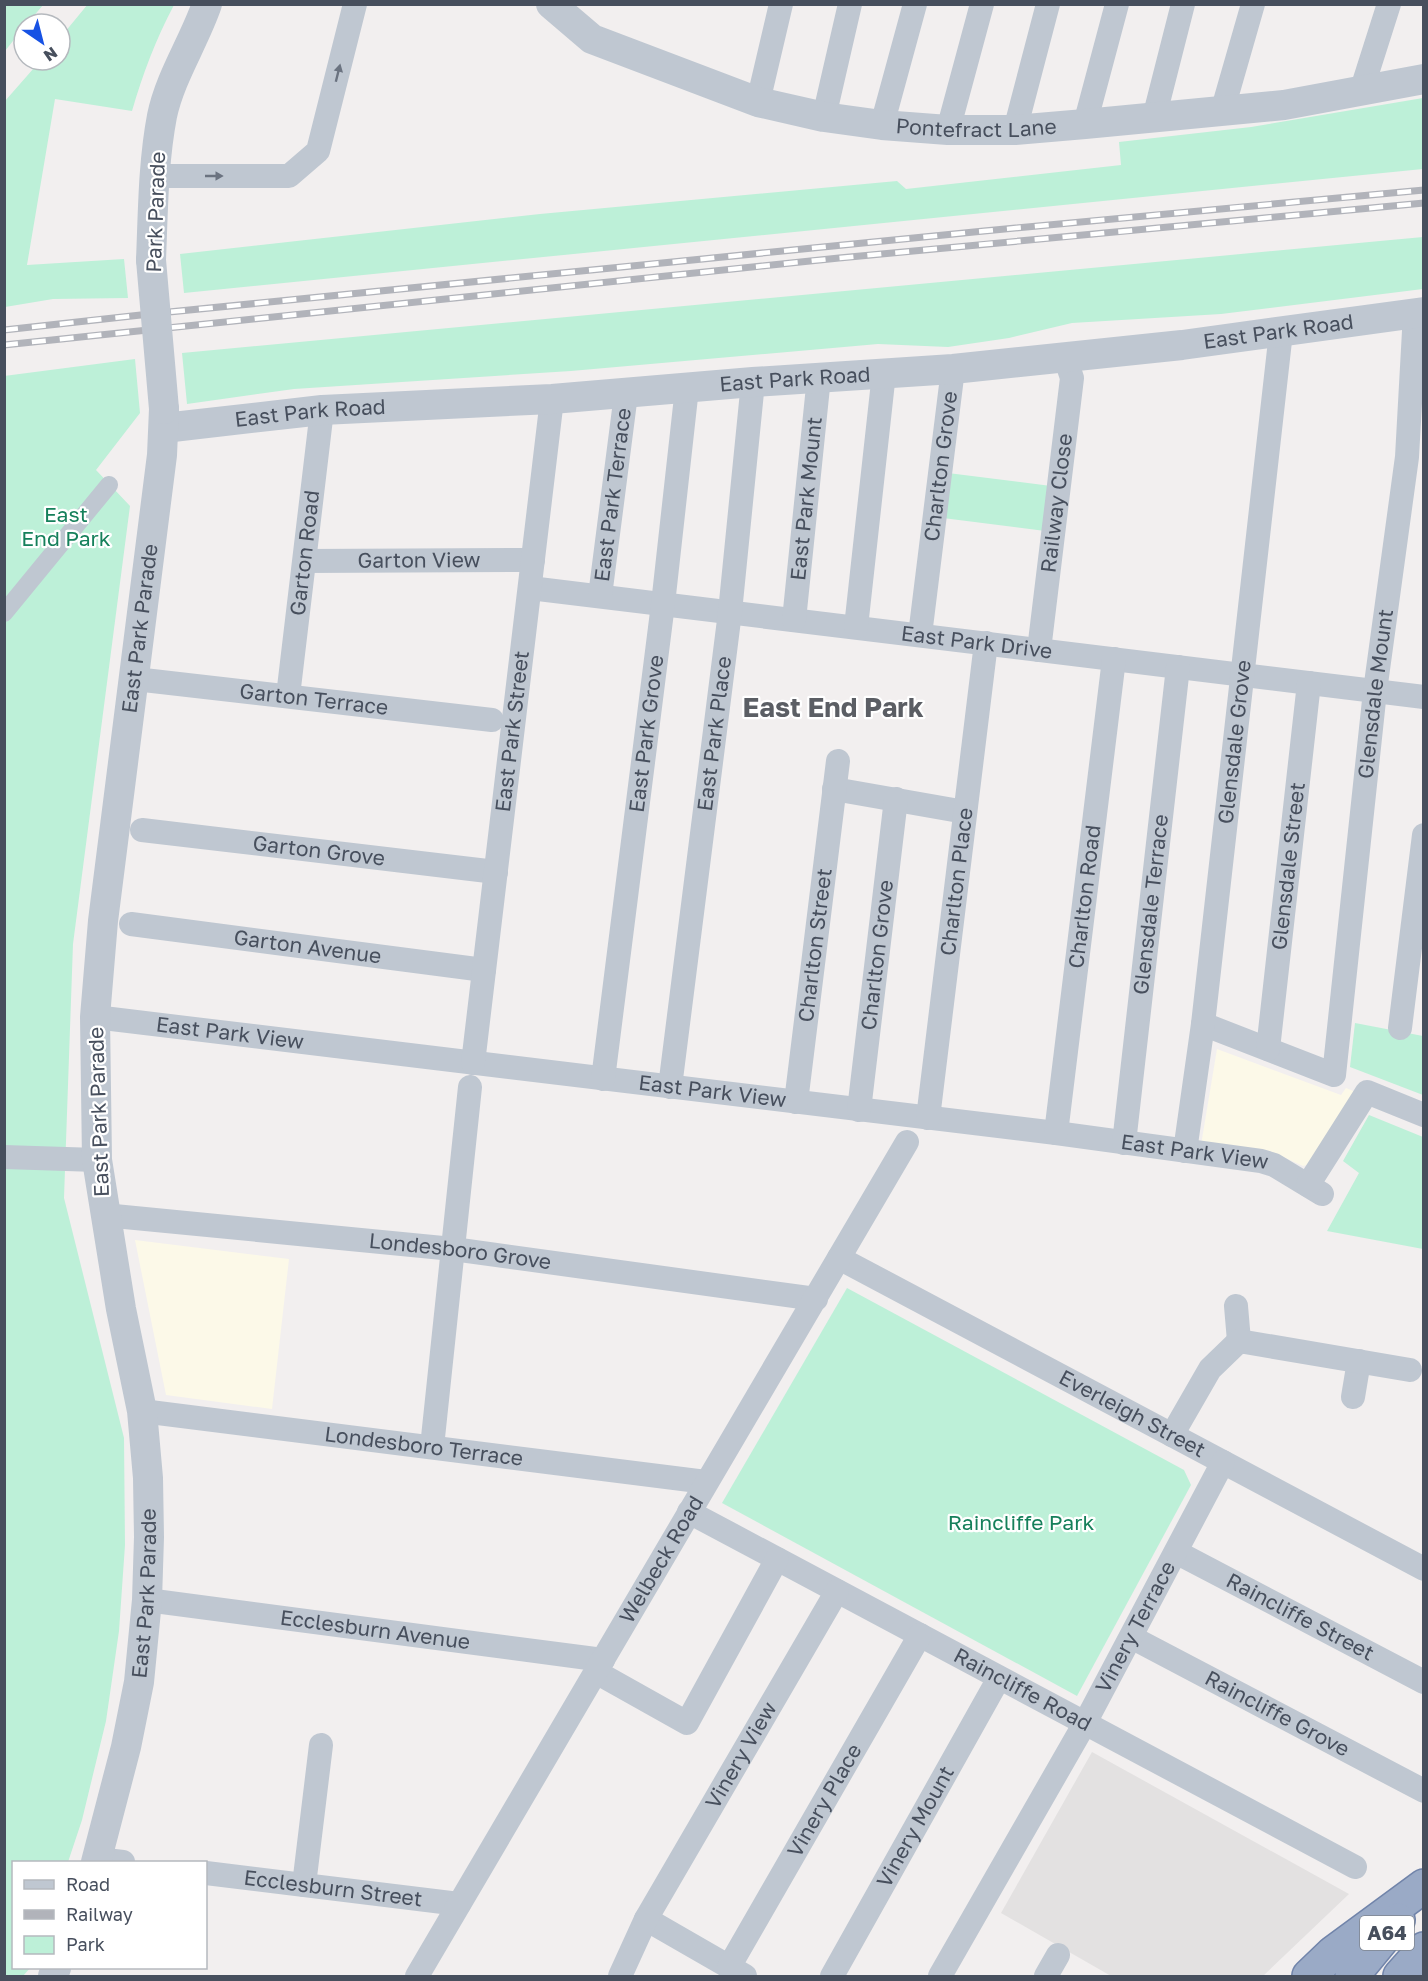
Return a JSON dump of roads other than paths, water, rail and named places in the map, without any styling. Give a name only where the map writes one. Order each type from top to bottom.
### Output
[{"type":"highway","points":[[1309,1977],[1333,1953],[1424,1886]]},
{"type":"highway","name":"A64","points":[[1352,1977],[1424,1891]]},
{"type":"street","name":"Park Parade","points":[[164,418],[151,260],[155,176],[162,115],[177,73],[207,4]]},
{"type":"street","points":[[155,176],[289,176],[318,151],[355,4]]},
{"type":"street","name":"Pontefract Lane","points":[[551,4],[592,39],[758,102],[824,117],[882,125],[948,130],[1015,130],[1284,105],[1424,79]]},
{"type":"street","points":[[758,102],[781,4]]},
{"type":"street","points":[[824,117],[850,4]]},
{"type":"street","points":[[882,125],[915,4]]},
{"type":"street","points":[[948,130],[982,4]]},
{"type":"street","points":[[1015,130],[1048,4]]},
{"type":"street","points":[[1085,124],[1118,4]]},
{"type":"street","points":[[1154,118],[1184,4]]},
{"type":"street","points":[[1222,112],[1253,4]]},
{"type":"street","points":[[1361,92],[1389,4]]},
{"type":"street","name":"East Park Road","points":[[164,418],[552,399],[753,382],[953,369],[1182,345],[1419,313]]},
{"type":"street","name":"Glensdale Mount","points":[[1268,1049],[1334,1075],[1375,691],[1415,458],[1419,313]]},
{"type":"street","name":"Glensdale Grove","points":[[1185,1151],[1203,1024],[1281,332]]},
{"type":"street","name":"Railway Close","points":[[1039,650],[1072,378],[1065,357]]},
{"type":"street","name":"Charlton Grove","points":[[920,635],[953,369]]},
{"type":"street","points":[[856,627],[884,373]]},
{"type":"street","name":"East Park Mount","points":[[794,620],[819,378]]},
{"type":"street","name":"East Park Place","points":[[670,1087],[730,612],[753,382]]},
{"type":"street","name":"East Park Grove","points":[[603,1079],[663,604],[687,388]]},
{"type":"street","name":"East Park Terrace","points":[[600,596],[626,394]]},
{"type":"street","name":"East Park Street","points":[[473,1063],[552,399]]},
{"type":"street","name":"Garton Road","points":[[288,696],[322,410]]},
{"type":"street","name":"East Park Parade","points":[[105,1861],[134,1703],[147,1600],[149,1538],[148,1478],[142,1411],[104,1215],[97,1160],[95,1017],[103,921],[135,679],[164,418]]},
{"type":"street","points":[[4,613],[109,484]]},
{"type":"street","name":"Garton View","points":[[305,561],[533,560]]},
{"type":"street","name":"East Park Drive","points":[[530,588],[1424,697]]},
{"type":"street","name":"Charlton Place","points":[[928,1118],[986,643]]},
{"type":"street","name":"Charlton Road","points":[[1056,1134],[1114,659]]},
{"type":"street","name":"Glensdale Terrace","points":[[1124,1143],[1178,667]]},
{"type":"street","name":"Garton Terrace","points":[[135,679],[492,720]]},
{"type":"street","name":"Glensdale Street","points":[[1268,1049],[1309,683]]},
{"type":"street","name":"Charlton Street","points":[[796,1102],[838,761]]},
{"type":"street","points":[[834,789],[965,812]]},
{"type":"street","name":"Charlton Grove","points":[[859,1110],[896,800]]},
{"type":"street","name":"Garton Grove","points":[[142,830],[496,872]]},
{"type":"street","points":[[1400,1028],[1424,835]]},
{"type":"street","name":"Garton Avenue","points":[[131,924],[484,970]]},
{"type":"street","name":"East Park View","points":[[95,1017],[928,1118],[1261,1161],[1274,1165],[1315,1190],[1367,1092],[1424,1114]]},
{"type":"street","points":[[1203,1024],[1268,1049]]},
{"type":"street","points":[[432,1447],[470,1088]]},
{"type":"street","name":"Welbeck Road","points":[[417,1977],[907,1142]]},
{"type":"street","points":[[4,1156],[97,1160]]},
{"type":"street","name":"Londesboro Grove","points":[[104,1215],[453,1249],[816,1299]]},
{"type":"street","name":"Everleigh Street","points":[[839,1258],[1424,1569]]},
{"type":"street","points":[[1236,1306],[1239,1341]]},
{"type":"street","points":[[1172,1435],[1210,1369],[1239,1341]]},
{"type":"street","points":[[1239,1341],[1410,1370]]},
{"type":"street","points":[[1353,1396],[1359,1361]]},
{"type":"street","name":"Londesboro Terrace","points":[[142,1411],[706,1482]]},
{"type":"street","name":"Vinery Terrace","points":[[940,1977],[1085,1723],[1223,1462]]},
{"type":"street","name":"Raincliffe Road","points":[[689,1512],[1355,1867]]},
{"type":"street","name":"Raincliffe Street","points":[[1176,1552],[1424,1682]]},
{"type":"street","points":[[600,1666],[687,1722],[777,1559]]},
{"type":"street","name":"Vinery View","points":[[620,1977],[646,1919],[837,1591]]},
{"type":"street","name":"Ecclesburn Avenue","points":[[147,1600],[600,1666]]},
{"type":"street","name":"Vinery Place","points":[[737,1972],[920,1635]]},
{"type":"street","name":"Raincliffe Grove","points":[[1131,1637],[1424,1791]]},
{"type":"street","name":"Vinery Mount","points":[[832,1977],[999,1678]]},
{"type":"street","points":[[304,1885],[321,1745]]},
{"type":"street","name":"Ecclesburn Street","points":[[207,1873],[459,1904]]},
{"type":"street","points":[[646,1919],[737,1972]]},
{"type":"street","points":[[1046,1977],[1059,1955]]},
{"type":"railway","points":[[4,330],[984,231],[1424,190]]},
{"type":"railway","points":[[4,345],[839,258],[1424,203]]},
{"type":"district","name":"East End Park","points":[[833,708]]},
{"type":"park label","name":"Raincliffe Park","points":[[1021,1523]]}]
